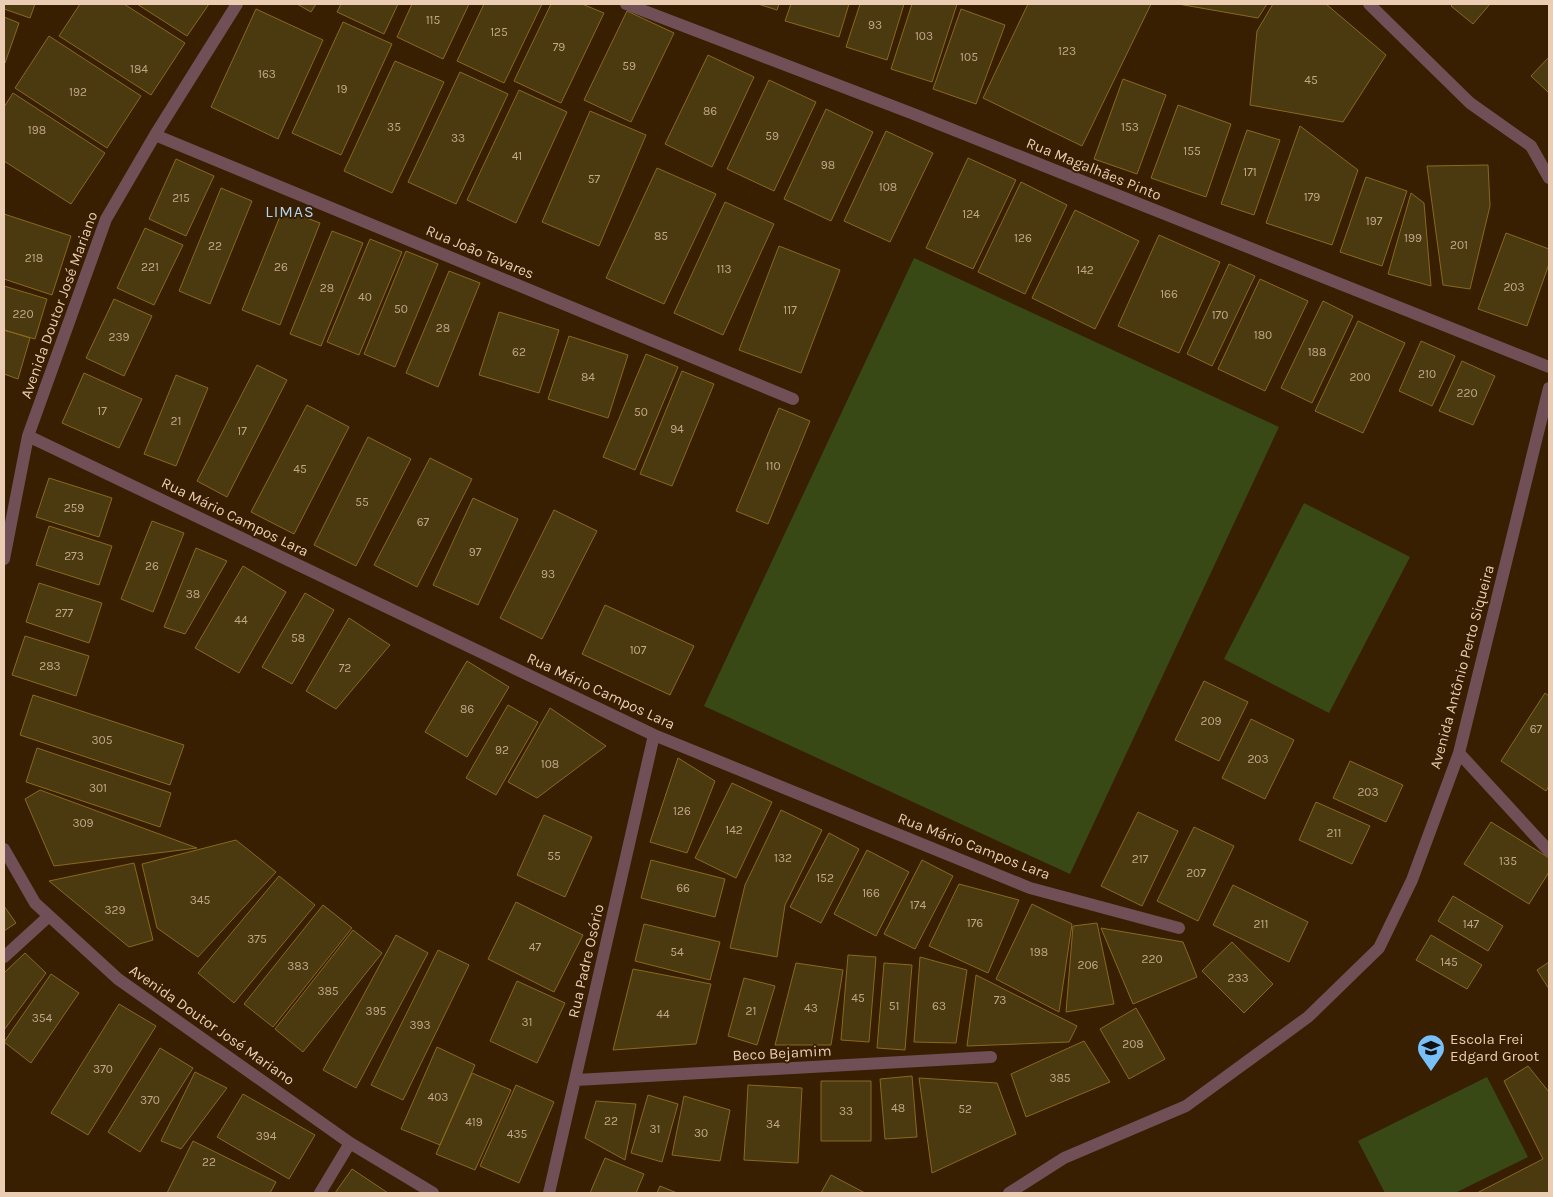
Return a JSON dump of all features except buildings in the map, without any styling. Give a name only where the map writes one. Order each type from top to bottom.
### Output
[{"type":"street","name":"Avenida Doutor José Mariano","points":[[4,559],[28,436],[106,219],[155,135],[237,4]]},
{"type":"street","name":"Rua Magalhães Pinto","points":[[626,4],[911,114],[1549,367]]},
{"type":"street","points":[[1369,4],[1470,102],[1531,146],[1549,178]]},
{"type":"street","name":"Rua João Tavares","points":[[155,135],[793,399]]},
{"type":"street","name":"Avenida Antônio Perto Siqueira","points":[[1009,1193],[1064,1158],[1186,1106],[1308,1017],[1379,948],[1412,880],[1459,753],[1549,388]]},
{"type":"street","name":"Rua Mário Campos Lara","points":[[28,436],[654,735],[1030,888],[1179,928]]},
{"type":"street","name":"Rua Padre Osório","points":[[548,1193],[576,1080],[654,735]]},
{"type":"street","points":[[1459,753],[1549,851]]},
{"type":"street","name":"Avenida Doutor José Mariano","points":[[4,849],[35,903],[118,978],[350,1143],[433,1193]]},
{"type":"street","points":[[4,957],[49,916]]},
{"type":"street","name":"Beco Bejamim","points":[[576,1080],[991,1057]]},
{"type":"street","points":[[320,1193],[350,1143]]},
{"type":"green space","points":[[914,258],[1279,427],[1070,874],[704,706]]},
{"type":"green space","points":[[1304,503],[1410,557],[1329,713],[1224,659]]},
{"type":"green space","points":[[1487,1077],[1528,1157],[1455,1193],[1385,1193],[1358,1141]]},
{"type":"place","name":"Escola Frei Edgard Groot","points":[[1431,1072]]},
{"type":"district","name":"LIMAS","points":[[290,211]]}]
